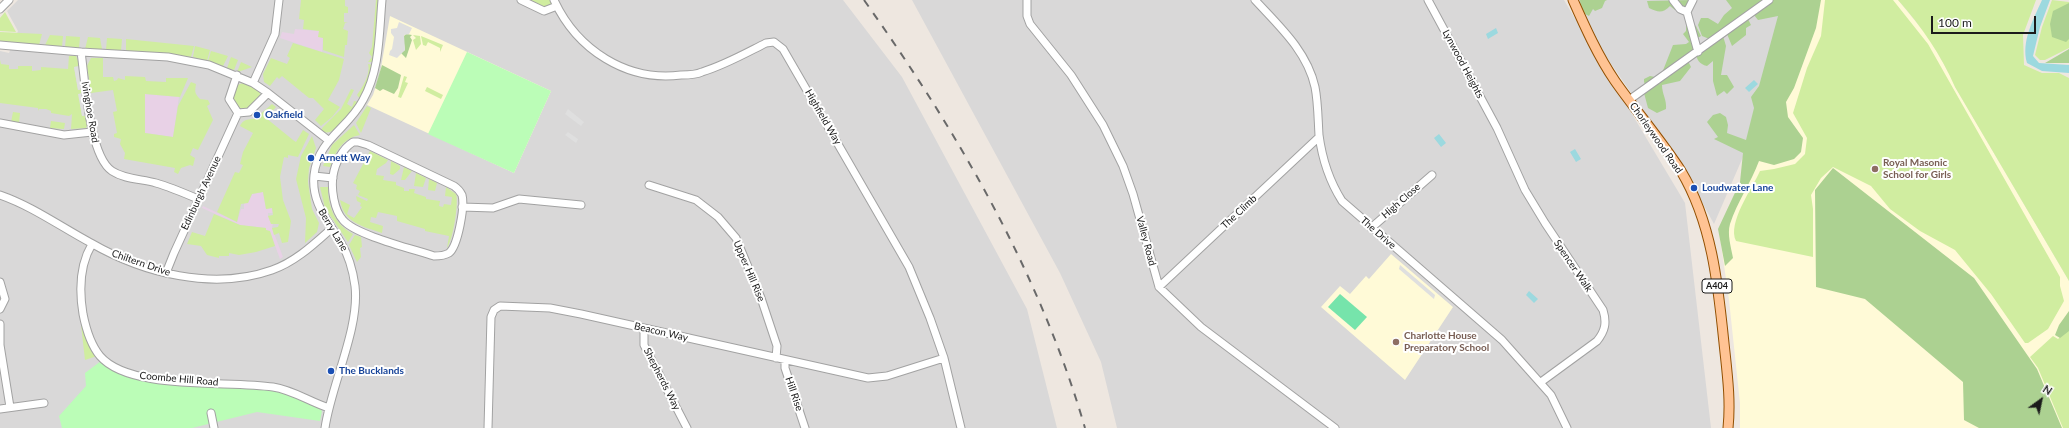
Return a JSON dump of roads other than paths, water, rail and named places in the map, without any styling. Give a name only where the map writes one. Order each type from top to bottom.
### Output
[{"type":"main road","name":"Chorleywood Road","points":[[1573,0],[1597,51],[1629,100],[1681,172],[1706,227],[1714,264],[1723,330],[1729,394],[1728,428]]},
{"type":"street","points":[[0,9],[9,0]]},
{"type":"street","points":[[253,82],[275,34],[279,0]]},
{"type":"street","name":"Berry Lane","points":[[325,428],[329,408],[352,325],[356,300],[354,274],[341,242],[331,229],[318,205],[314,190],[314,176],[318,159],[328,140],[352,118],[371,84],[381,30],[382,0]]},
{"type":"street","name":"Highfield Way","points":[[520,0],[544,11],[556,3],[572,29],[582,41],[601,56],[623,69],[637,73],[664,78],[701,73],[766,43],[774,42],[783,49],[909,268],[930,318],[944,358],[961,428]]},
{"type":"street","name":"Valley Road","points":[[1027,0],[1027,16],[1030,24],[1086,95],[1104,125],[1123,166],[1134,194],[1159,287]]},
{"type":"street","name":"The Drive","points":[[1255,0],[1288,35],[1308,66],[1315,87],[1320,137],[1330,180],[1342,201],[1371,228],[1502,340],[1555,401],[1567,428]]},
{"type":"street","name":"Lynwood Heights","points":[[1428,0],[1497,128]]},
{"type":"street","points":[[1673,0],[1680,9],[1687,12]]},
{"type":"street","points":[[1693,0],[1687,12],[1698,52]]},
{"type":"street","points":[[1629,100],[1769,0]]},
{"type":"street","points":[[0,45],[81,52],[168,57],[209,65],[253,82],[328,140]]},
{"type":"street","name":"Ivinghoe Road","points":[[81,52],[92,132],[102,161],[111,171],[124,177],[171,187],[198,199]]},
{"type":"street","points":[[237,75],[229,99],[238,113],[250,112],[268,93]]},
{"type":"street","name":"Edinburgh Avenue","points":[[166,274],[198,199],[238,113]]},
{"type":"street","points":[[0,123],[64,135],[92,132]]},
{"type":"street","name":"Spencer Walk","points":[[1497,128],[1525,190],[1545,223],[1603,310],[1605,317],[1603,333],[1597,341],[1540,382]]},
{"type":"street","name":"The Climb","points":[[1159,287],[1320,137]]},
{"type":"street","points":[[358,142],[454,186],[462,196],[462,207],[454,247],[445,255],[434,256],[350,226],[338,214],[334,201],[333,178],[340,157],[348,145],[358,142]]},
{"type":"street","name":"High Close","points":[[1371,228],[1432,175]]},
{"type":"street","points":[[314,176],[333,178]]},
{"type":"street","name":"Upper Hill Rise","points":[[649,185],[696,200],[718,216],[736,238],[761,298],[777,346],[776,358]]},
{"type":"street","name":"Chiltern Drive","points":[[0,195],[24,205],[92,244],[124,259],[166,274],[203,278],[227,278],[259,274],[291,261],[307,250],[331,229]]},
{"type":"street","points":[[462,207],[493,208],[519,199],[581,205]]},
{"type":"street","name":"Coombe Hill Road","points":[[92,244],[83,262],[80,275],[86,331],[96,350],[115,368],[140,377],[274,387],[299,394],[329,408]]},
{"type":"street","points":[[0,282],[5,299],[0,309]]},
{"type":"street","points":[[1159,287],[1201,327],[1335,428]]},
{"type":"street","name":"Beacon Way","points":[[488,428],[491,317],[496,308],[506,305],[550,308],[868,378],[887,376],[944,358]]},
{"type":"street","points":[[0,324],[0,345],[10,407]]},
{"type":"street","name":"Shepherds Way","points":[[644,329],[644,345],[687,428]]},
{"type":"street","name":"Hill Rise","points":[[785,360],[785,368],[805,428]]},
{"type":"street","points":[[0,409],[44,403]]},
{"type":"street","points":[[211,413],[214,428]]},
{"type":"water","points":[[2042,0],[2050,0],[2040,27],[2033,56],[2039,63],[2069,65],[2069,73],[2042,71],[2027,63],[2027,39]]},
{"type":"water","points":[[1496,28],[1498,33],[1488,39],[1486,34]]},
{"type":"water","points":[[1754,80],[1758,84],[1749,92],[1745,88]]},
{"type":"water","points":[[1439,134],[1446,143],[1441,147],[1434,138]]},
{"type":"water","points":[[1575,149],[1581,159],[1576,162],[1570,152]]},
{"type":"water","points":[[1529,291],[1538,299],[1534,303],[1526,295]]},
{"type":"railway","points":[[864,0],[931,100],[963,152],[1020,259],[1045,314],[1066,370],[1085,428]]},
{"type":"place","name":"Oakfield","points":[[257,115]]},
{"type":"place","name":"Arnett Way","points":[[311,158]]},
{"type":"place","name":"Royal Masonic School for Girls","points":[[1875,169]]},
{"type":"place","name":"Loudwater Lane","points":[[1694,188]]},
{"type":"place","name":"Charlotte House Preparatory School","points":[[1396,342]]},
{"type":"place","name":"The Bucklands","points":[[331,371]]}]
